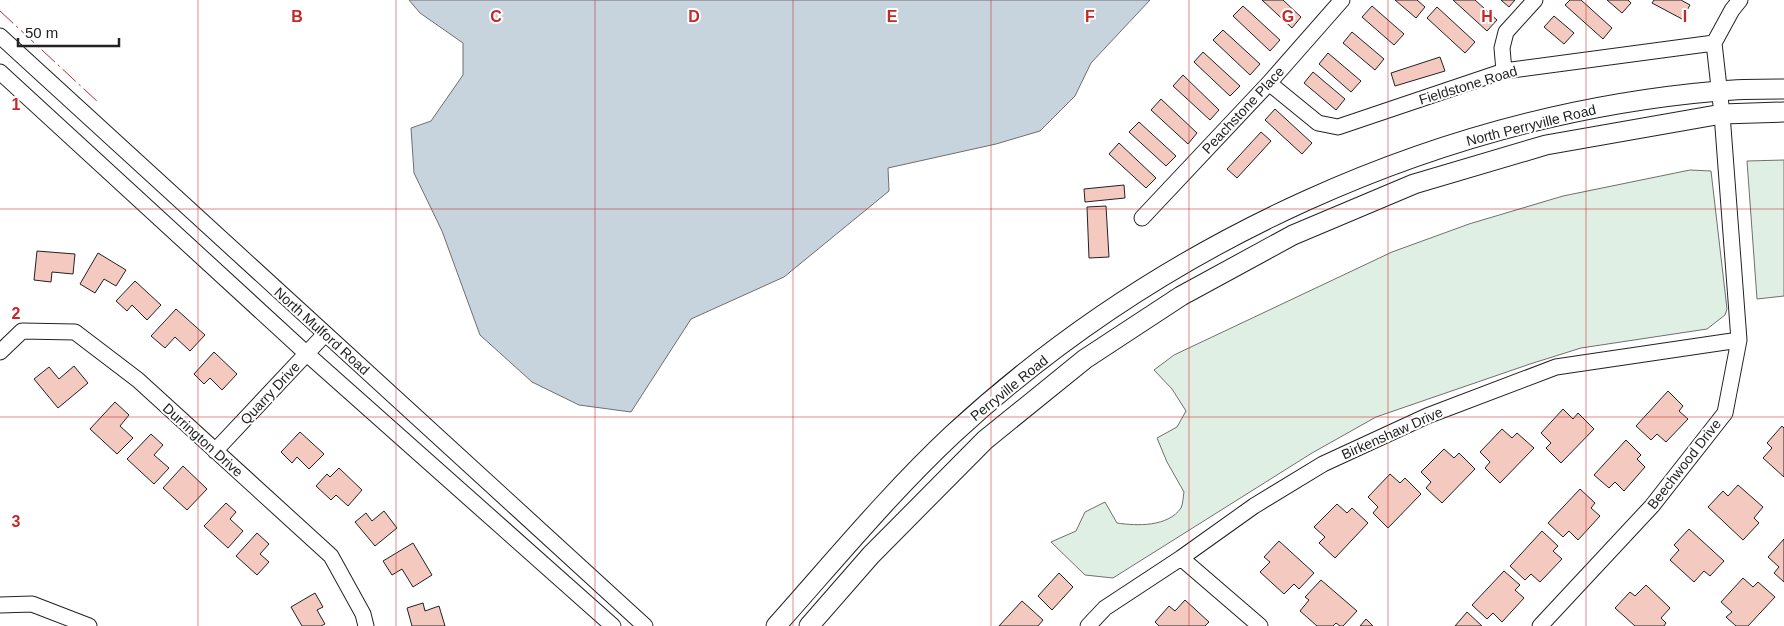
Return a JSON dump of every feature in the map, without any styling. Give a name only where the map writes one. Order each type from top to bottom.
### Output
[{"type":"main road","name":"North Perryville Road","points":[[1288,208],[1363,176],[1470,139],[1553,117],[1630,102],[1719,91],[1784,89]]},
{"type":"main road","name":"North Perryville Road","points":[[1293,235],[1414,184],[1546,145],[1722,114],[1784,112]]},
{"type":"main road","name":"Perryville Road","points":[[776,626],[888,501],[953,435],[1024,374],[1098,318],[1159,279],[1225,240],[1288,208]]},
{"type":"main road","name":"Perryville Road","points":[[809,626],[871,555],[985,440],[1085,359],[1181,296],[1293,235]]},
{"type":"street","name":"Peachstone Place","points":[[1142,218],[1269,83],[1342,0]]},
{"type":"street","points":[[1504,71],[1502,48],[1506,32],[1535,0]]},
{"type":"street","points":[[1714,43],[1732,10],[1740,0]]},
{"type":"street","name":"North Mulford Road","points":[[0,36],[644,626]]},
{"type":"street","name":"Fieldstone Road","points":[[1269,83],[1318,123],[1338,127],[1504,71],[1714,43]]},
{"type":"street","name":"Beechwood Drive","points":[[1540,626],[1652,506],[1725,412],[1739,340],[1722,114],[1714,43]]},
{"type":"street","name":"North Mulford Road","points":[[0,72],[307,354],[613,626]]},
{"type":"street","name":"Durrington Drive","points":[[0,352],[22,331],[75,332],[138,380],[331,556],[364,614],[366,626]]},
{"type":"street","name":"Quarry Drive","points":[[215,451],[325,334]]},
{"type":"street","name":"Birkenshaw Drive","points":[[1088,626],[1105,608],[1181,558],[1254,506],[1323,464],[1426,416],[1556,367],[1739,340]]},
{"type":"street","points":[[1181,558],[1260,626]]},
{"type":"street","points":[[0,606],[32,604],[89,626]]},
{"type":"green space","points":[[1784,160],[1784,296],[1757,299],[1747,161]]},
{"type":"green space","points":[[1690,170],[1711,171],[1727,309],[1725,315],[1707,329],[1581,348],[1376,417],[1312,453],[1113,578],[1085,575],[1051,542],[1076,531],[1085,512],[1105,502],[1117,523],[1125,524],[1143,525],[1160,522],[1168,519],[1181,508],[1184,492],[1167,462],[1157,438],[1177,427],[1186,411],[1172,389],[1154,370],[1174,355],[1392,252],[1469,224],[1563,196]]},
{"type":"shaded area","points":[[409,0],[1150,0],[1091,63],[1075,96],[1040,131],[996,144],[888,168],[889,191],[784,277],[691,319],[631,412],[579,405],[532,382],[480,335],[442,231],[414,173],[411,128],[431,121],[463,75],[463,43],[420,13]]},
{"type":"building","points":[[1262,0],[1283,0],[1301,17],[1292,28]]},
{"type":"building","points":[[1395,0],[1417,0],[1425,7],[1416,18]]},
{"type":"building","points":[[1453,0],[1475,0],[1497,20],[1487,31]]},
{"type":"building","points":[[1501,0],[1515,0],[1509,7]]},
{"type":"building","points":[[1570,0],[1581,0],[1612,28],[1603,39],[1565,5]]},
{"type":"building","points":[[1607,0],[1628,0],[1631,3],[1622,13]]},
{"type":"building","points":[[1654,0],[1681,0],[1690,5],[1682,19],[1652,3]]},
{"type":"building","points":[[1243,6],[1280,40],[1270,51],[1233,16]]},
{"type":"building","points":[[1372,6],[1404,34],[1394,45],[1362,17]]},
{"type":"building","points":[[1437,7],[1475,42],[1465,53],[1427,18]]},
{"type":"building","points":[[1554,16],[1574,33],[1564,44],[1544,27]]},
{"type":"building","points":[[1223,30],[1260,64],[1250,75],[1213,40]]},
{"type":"building","points":[[1352,32],[1384,59],[1375,70],[1343,43]]},
{"type":"building","points":[[1203,52],[1240,86],[1230,96],[1194,62]]},
{"type":"building","points":[[1328,53],[1361,81],[1351,92],[1319,64]]},
{"type":"building","points":[[1440,57],[1445,71],[1395,86],[1391,73]]},
{"type":"building","points":[[1313,72],[1345,99],[1336,110],[1304,83]]},
{"type":"building","points":[[1183,75],[1219,110],[1210,120],[1173,86]]},
{"type":"building","points":[[1161,99],[1197,133],[1188,144],[1151,110]]},
{"type":"building","points":[[1275,109],[1312,143],[1302,154],[1265,120]]},
{"type":"building","points":[[1139,122],[1176,156],[1166,166],[1129,132]]},
{"type":"building","points":[[1261,132],[1271,141],[1237,178],[1227,169]]},
{"type":"building","points":[[1119,143],[1156,178],[1146,188],[1109,154]]},
{"type":"building","points":[[1124,185],[1125,198],[1085,202],[1084,189]]},
{"type":"building","points":[[1106,206],[1109,257],[1089,258],[1087,207]]},
{"type":"building","points":[[37,251],[75,254],[73,274],[52,272],[51,282],[34,280]]},
{"type":"building","points":[[98,253],[126,270],[116,286],[104,279],[95,293],[80,284]]},
{"type":"building","points":[[135,281],[161,305],[147,320],[132,305],[127,311],[116,301]]},
{"type":"building","points":[[176,309],[205,335],[190,351],[175,337],[165,348],[151,336]]},
{"type":"building","points":[[214,352],[237,374],[222,390],[210,378],[204,384],[194,374]]},
{"type":"building","points":[[74,366],[88,383],[58,408],[34,379],[49,367],[59,379]]},
{"type":"building","points":[[1668,391],[1683,406],[1679,411],[1688,419],[1666,442],[1657,434],[1651,440],[1636,426]]},
{"type":"building","points":[[115,402],[129,415],[120,426],[133,438],[117,454],[90,429]]},
{"type":"building","points":[[1563,409],[1573,419],[1578,413],[1594,429],[1561,463],[1546,448],[1551,443],[1541,433]]},
{"type":"building","points":[[1782,426],[1784,428],[1784,477],[1763,458],[1772,448],[1767,443]]},
{"type":"building","points":[[1502,429],[1512,438],[1517,433],[1534,448],[1500,483],[1485,468],[1490,462],[1480,452]]},
{"type":"building","points":[[300,432],[324,454],[309,469],[297,457],[292,463],[281,452]]},
{"type":"building","points":[[151,434],[163,445],[154,455],[169,468],[154,484],[127,459]]},
{"type":"building","points":[[1626,440],[1641,455],[1637,459],[1645,467],[1624,491],[1615,482],[1609,488],[1594,475]]},
{"type":"building","points":[[1444,449],[1454,458],[1459,453],[1475,469],[1442,503],[1426,488],[1431,482],[1421,472]]},
{"type":"building","points":[[183,466],[207,489],[187,510],[163,488]]},
{"type":"building","points":[[339,468],[362,490],[348,506],[336,495],[331,500],[316,486],[327,474],[330,477]]},
{"type":"building","points":[[1390,474],[1400,483],[1405,478],[1421,494],[1388,528],[1373,513],[1378,507],[1368,497]]},
{"type":"building","points":[[1738,485],[1763,507],[1754,518],[1759,523],[1743,540],[1708,507],[1723,491],[1728,496]]},
{"type":"building","points":[[1580,489],[1595,503],[1591,508],[1600,516],[1578,540],[1569,531],[1563,537],[1548,523]]},
{"type":"building","points":[[226,503],[236,512],[230,519],[243,531],[228,548],[204,526]]},
{"type":"building","points":[[1337,504],[1347,513],[1352,508],[1368,523],[1335,558],[1319,543],[1325,537],[1314,527]]},
{"type":"building","points":[[384,511],[397,528],[375,546],[355,522],[366,513],[372,521]]},
{"type":"building","points":[[1689,529],[1724,561],[1710,576],[1704,571],[1694,582],[1670,560],[1679,550],[1674,545]]},
{"type":"building","points":[[1542,531],[1558,546],[1553,551],[1562,559],[1540,582],[1531,574],[1525,580],[1510,566]]},
{"type":"building","points":[[257,533],[269,544],[260,554],[269,562],[257,575],[236,556]]},
{"type":"building","points":[[1784,539],[1784,582],[1774,573],[1779,567],[1768,557]]},
{"type":"building","points":[[1279,541],[1314,573],[1299,589],[1294,584],[1284,594],[1260,572],[1270,562],[1264,557]]},
{"type":"building","points":[[413,543],[432,575],[413,587],[402,569],[392,575],[383,561]]},
{"type":"building","points":[[1504,571],[1520,585],[1515,590],[1524,598],[1502,622],[1493,613],[1487,619],[1472,605]]},
{"type":"building","points":[[1059,573],[1073,587],[1052,610],[1038,596]]},
{"type":"building","points":[[1743,578],[1753,587],[1758,582],[1775,597],[1748,626],[1736,626],[1726,617],[1732,612],[1721,602]]},
{"type":"building","points":[[1321,580],[1357,611],[1343,626],[1336,623],[1333,626],[1317,626],[1300,611],[1309,600],[1305,597]]},
{"type":"building","points":[[1646,585],[1670,608],[1661,618],[1666,623],[1664,626],[1635,626],[1615,608],[1630,592],[1635,596]]},
{"type":"building","points":[[315,593],[323,607],[317,610],[325,624],[321,626],[302,626],[291,607]]},
{"type":"building","points":[[1185,600],[1209,622],[1205,626],[1159,626],[1155,622],[1169,606],[1175,611]]},
{"type":"building","points":[[1022,601],[1043,620],[1038,626],[999,626]]},
{"type":"building","points":[[423,603],[425,611],[439,606],[445,626],[412,626],[407,608]]},
{"type":"building","points":[[1467,612],[1482,626],[1455,626]]},
{"type":"building","points":[[1366,619],[1373,626],[1360,626]]},
{"type":"power","points":[[0,11],[99,103]]}]
